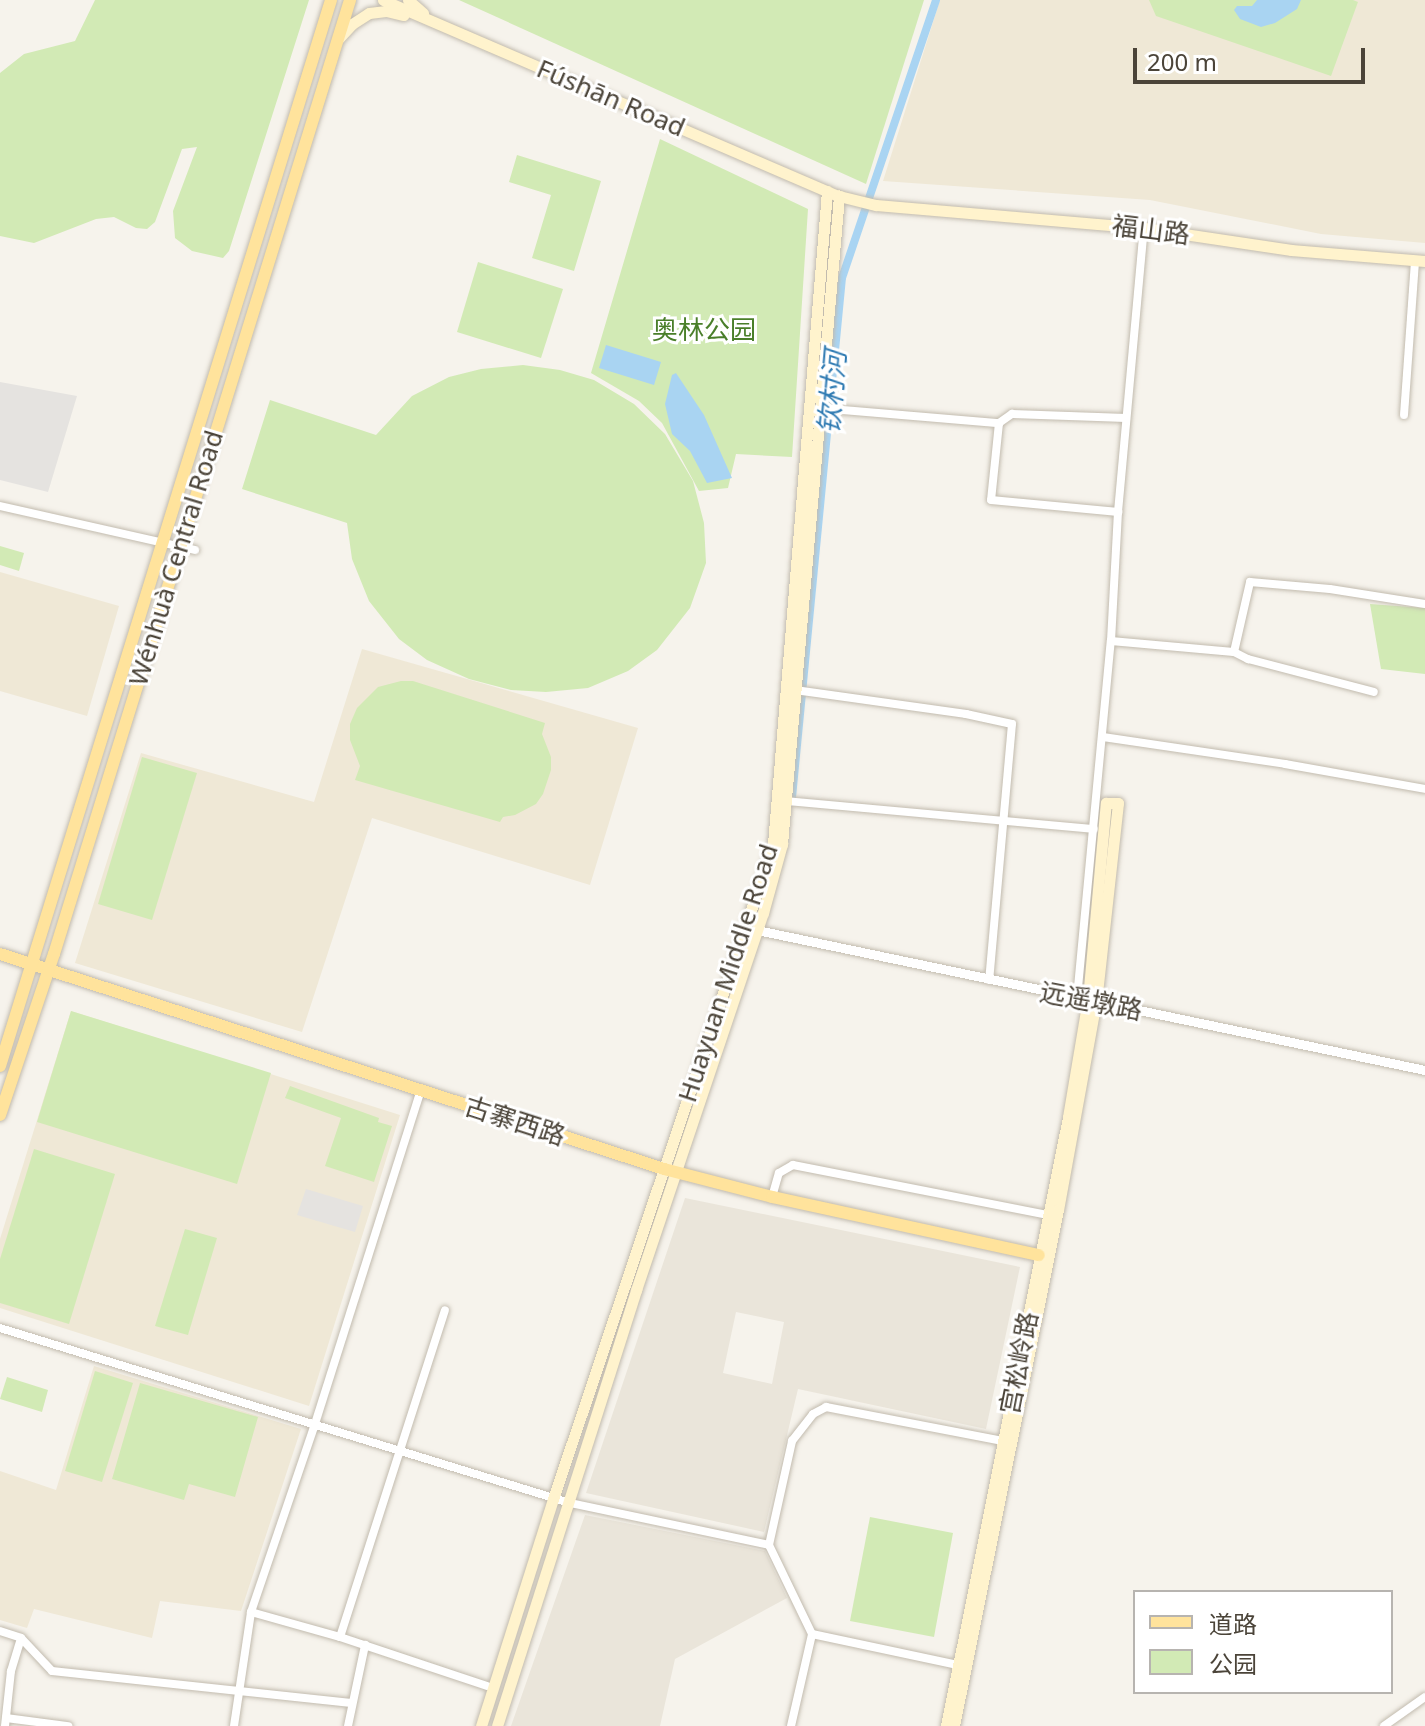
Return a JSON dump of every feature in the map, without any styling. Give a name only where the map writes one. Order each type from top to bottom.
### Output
[{"type":"main road","points":[[323,24],[324,0]]},
{"type":"main road","name":"Wénhuà Central Road","points":[[0,1066],[331,0]]},
{"type":"main road","name":"Wénhuà Central Road","points":[[0,1115],[49,969],[350,0]]},
{"type":"main road","name":"Fúshān Road","points":[[383,0],[827,191],[861,201]]},
{"type":"main road","points":[[408,0],[436,23]]},
{"type":"main road","points":[[339,38],[359,19],[386,11],[436,23]]},
{"type":"main road","name":"Huayuan Middle Road","points":[[497,1726],[570,1503],[670,1170],[773,844],[827,191]]},
{"type":"main road","name":"Huayuan Middle Road","points":[[481,1726],[553,1499],[757,930],[782,844],[800,691],[839,196]]},
{"type":"main road","name":"福山路","points":[[861,201],[876,205],[1144,228],[1291,250],[1420,261]]},
{"type":"main road","points":[[954,1726],[1058,1210],[1118,803],[1106,803],[1087,999]]},
{"type":"main road","name":"古寨西路","points":[[0,954],[670,1170],[772,1197],[1039,1255]]},
{"type":"main road","name":"宫松岭路","points":[[946,1726],[1087,999]]},
{"type":"street","points":[[1087,999],[1094,829],[1144,228]]},
{"type":"street","points":[[1404,415],[1420,261]]},
{"type":"street","points":[[822,408],[999,423],[1012,414],[1126,418]]},
{"type":"street","points":[[999,423],[991,500],[1118,512]]},
{"type":"street","points":[[0,506],[195,550]]},
{"type":"street","points":[[1234,652],[1250,582],[1330,589],[1425,604]]},
{"type":"street","points":[[1111,641],[1234,652],[1248,659],[1374,692]]},
{"type":"street","points":[[800,691],[966,714],[1012,724],[989,980]]},
{"type":"street","points":[[1103,737],[1425,789]]},
{"type":"street","points":[[786,801],[1094,829]]},
{"type":"street","name":"远遥墩路","points":[[757,930],[1425,1070]]},
{"type":"street","points":[[234,1726],[251,1612],[314,1427],[421,1090]]},
{"type":"street","points":[[772,1197],[779,1173],[793,1165],[1047,1215]]},
{"type":"street","points":[[340,1637],[445,1310]]},
{"type":"street","points":[[0,1328],[399,1454],[553,1499],[769,1545]]},
{"type":"street","points":[[791,1726],[812,1634],[769,1545],[792,1441],[813,1414],[826,1407],[1003,1441]]},
{"type":"street","points":[[251,1612],[340,1637],[487,1686]]},
{"type":"street","points":[[0,1631],[21,1638],[52,1671],[351,1703]]},
{"type":"street","points":[[812,1634],[958,1665]]},
{"type":"street","points":[[21,1638],[11,1671],[5,1722],[68,1726]]},
{"type":"street","points":[[348,1726],[365,1645]]},
{"type":"street","points":[[1384,1726],[1425,1697]]},
{"type":"shaded area","points":[[940,0],[1425,0],[1425,243],[1321,234],[1150,200],[883,181]]},
{"type":"shaded area","points":[[0,382],[77,396],[48,492],[0,480]]},
{"type":"shaded area","points":[[0,572],[119,606],[87,716],[0,691]]},
{"type":"shaded area","points":[[362,649],[638,728],[590,885],[372,818],[302,1032],[75,963],[141,753],[314,802]]},
{"type":"shaded area","points":[[71,1011],[400,1115],[309,1406],[0,1308],[0,1239]]},
{"type":"shaded area","points":[[306,1189],[363,1206],[355,1232],[297,1215]]},
{"type":"shaded area","points":[[685,1198],[1020,1267],[986,1429],[798,1389],[764,1532],[586,1493]],"holes":[[[736,1312],[784,1322],[772,1384],[723,1373]]]},
{"type":"shaded area","points":[[94,1366],[301,1429],[241,1611],[160,1601],[152,1638],[34,1609],[27,1628],[0,1620],[0,1471],[56,1490]]},
{"type":"shaded area","points":[[585,1515],[765,1551],[787,1598],[675,1659],[660,1726],[511,1726]]},
{"type":"green space","points":[[95,0],[309,0],[229,251],[223,258],[192,251],[175,238],[173,211],[197,147],[182,149],[155,222],[147,229],[136,228],[114,217],[96,219],[34,243],[0,236],[0,73],[24,54],[75,41]]},
{"type":"green space","points":[[459,0],[924,0],[866,184]]},
{"type":"green space","points":[[1149,0],[1358,2],[1331,76],[1156,16]]},
{"type":"green space","name":"奥林公园","points":[[660,139],[808,209],[792,457],[736,454],[728,488],[699,491],[662,423],[639,401],[591,373]]},
{"type":"green space","points":[[517,155],[601,181],[574,271],[532,258],[551,195],[509,182]]},
{"type":"green space","points":[[478,262],[563,289],[541,358],[457,332]]},
{"type":"green space","points":[[523,365],[560,370],[594,380],[634,404],[665,434],[693,481],[704,523],[706,563],[690,608],[657,650],[628,671],[588,688],[546,692],[511,690],[469,679],[427,660],[399,639],[369,601],[352,559],[347,523],[242,489],[270,400],[376,435],[412,396],[449,377],[481,369]]},
{"type":"green space","points":[[0,546],[24,553],[19,571],[0,565]]},
{"type":"green space","points":[[1370,604],[1425,608],[1425,674],[1381,669]]},
{"type":"green space","points":[[413,681],[545,723],[542,734],[551,757],[551,770],[536,804],[515,815],[503,817],[500,822],[355,780],[360,766],[350,740],[350,724],[357,708],[378,687]]},
{"type":"green space","points":[[142,757],[197,773],[152,920],[98,904]]},
{"type":"green space","points":[[71,1011],[271,1073],[237,1184],[37,1122]]},
{"type":"green space","points":[[290,1086],[379,1118],[378,1122],[392,1126],[374,1182],[325,1166],[341,1118],[285,1098]]},
{"type":"green space","points":[[34,1149],[115,1174],[69,1324],[0,1303],[0,1259]]},
{"type":"green space","points":[[185,1229],[217,1238],[188,1335],[155,1326]]},
{"type":"green space","points":[[95,1371],[133,1383],[102,1482],[65,1471]]},
{"type":"green space","points":[[7,1377],[48,1390],[42,1412],[0,1399]]},
{"type":"green space","points":[[140,1383],[258,1417],[235,1497],[189,1484],[184,1500],[112,1479]]},
{"type":"green space","points":[[870,1517],[953,1533],[934,1637],[850,1621]]},
{"type":"water","points":[[1257,0],[1301,0],[1297,9],[1275,23],[1261,27],[1240,19],[1234,10],[1237,6],[1252,6]]},
{"type":"water","points":[[606,345],[661,362],[654,385],[599,368]]},
{"type":"water","points":[[676,373],[704,415],[732,478],[707,483],[690,451],[672,434],[665,404],[672,375]]},
{"type":"waterway","name":"钦村河","points":[[792,797],[842,278],[936,0]]}]
